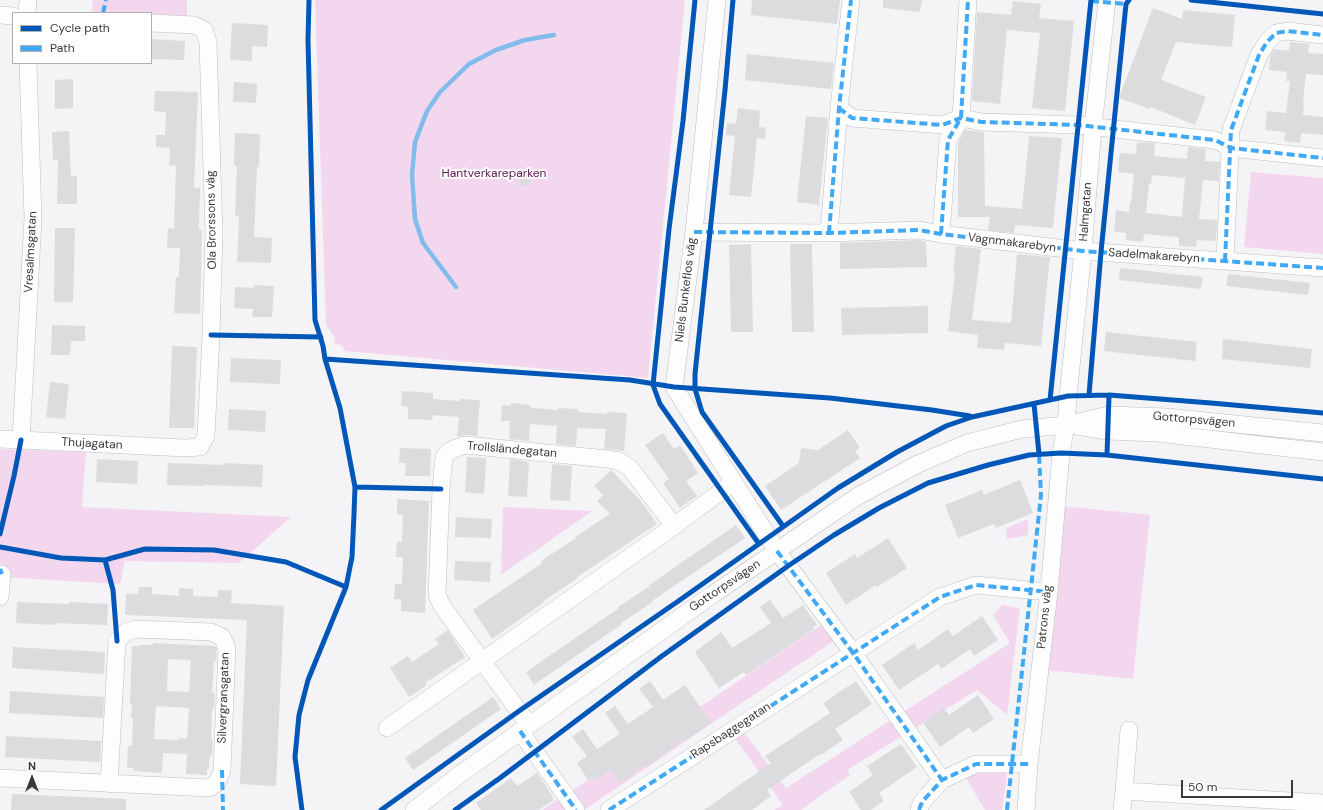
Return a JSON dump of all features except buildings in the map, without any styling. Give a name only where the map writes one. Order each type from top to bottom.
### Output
[{"type":"street","points":[[27,12],[28,0]]},
{"type":"street","name":"Niels Bunkeflos väg","points":[[716,0],[694,232],[674,388],[777,551]]},
{"type":"street","points":[[830,233],[839,108],[851,0]]},
{"type":"street","points":[[941,234],[948,140],[961,118],[968,0]]},
{"type":"street","name":"Halmgatan","points":[[1066,424],[1083,251],[1093,127],[1107,0]]},
{"type":"street","points":[[0,15],[12,16]]},
{"type":"street","name":"Ola Brorssons väg","points":[[152,23],[194,25],[204,30],[208,42],[214,234],[206,436],[200,447],[184,448]]},
{"type":"street","points":[[1225,261],[1231,130],[1259,55],[1267,42],[1276,33],[1286,31],[1323,35]]},
{"type":"street","name":"Vresalmsgatan","points":[[21,440],[33,218],[28,64]]},
{"type":"street","points":[[839,108],[852,118],[942,125],[961,118],[982,122],[1078,125],[1215,140],[1231,148],[1323,158]]},
{"type":"street","name":"Vagnmakarebyn","points":[[694,232],[830,233],[919,230],[1083,251]]},
{"type":"street","name":"Sadelmakarebyn","points":[[1083,251],[1323,268]]},
{"type":"street","name":"Gottorpsvägen","points":[[414,810],[440,789],[524,728],[712,595],[858,496],[918,464],[967,443],[1022,430],[1066,424],[1108,415],[1166,417],[1323,433]]},
{"type":"street","name":"Gottorpsvägen","points":[[1066,424],[1108,431],[1157,434],[1323,452]]},
{"type":"street","name":"Patrons väg","points":[[1026,810],[1029,764],[1048,592],[1061,453],[1066,424]]},
{"type":"street","name":"Thujagatan","points":[[0,439],[184,448]]},
{"type":"street","name":"Trollsländegatan","points":[[524,728],[482,660],[442,606],[437,595],[441,489],[444,457],[451,450],[464,445],[619,461],[630,468],[674,526]]},
{"type":"street","points":[[387,728],[734,482]]},
{"type":"street","points":[[777,551],[853,653],[942,780]]},
{"type":"street","points":[[0,597],[2,574]]},
{"type":"street","name":"Rapsbaggegatan","points":[[609,810],[940,597],[976,585],[1048,592]]},
{"type":"street","name":"Silvergransgatan","points":[[0,778],[109,784],[209,788],[217,783],[222,770],[227,648],[222,637],[212,632],[136,629],[126,632],[117,641],[109,784]]},
{"type":"street","points":[[524,728],[576,810]]},
{"type":"street","points":[[1122,810],[1129,730]]},
{"type":"street","points":[[919,810],[922,802],[942,780],[976,764],[1029,764]]},
{"type":"street","points":[[1124,791],[1323,803]]},
{"type":"green space","points":[[93,0],[187,0],[187,18],[152,16],[152,12],[92,12]]},
{"type":"green space","name":"Hantverkareparken","points":[[315,0],[685,0],[648,378],[345,351],[341,345],[335,344],[334,336],[326,325]]},
{"type":"green space","points":[[1251,172],[1323,178],[1323,254],[1244,247]]},
{"type":"green space","points":[[0,449],[86,452],[82,507],[291,517],[239,563],[125,561],[120,584],[0,577]]},
{"type":"green space","points":[[1063,506],[1150,515],[1133,679],[1046,670]]},
{"type":"green space","points":[[503,507],[592,511],[501,575]]},
{"type":"green space","points":[[1028,519],[1028,535],[1007,539],[1006,528]]},
{"type":"green space","points":[[1002,605],[1020,608],[1007,715],[977,690],[847,770],[850,775],[801,810],[774,810],[783,805],[733,736],[742,730],[786,788],[1010,643],[993,615]]},
{"type":"green space","points":[[825,622],[838,638],[584,810],[542,810],[697,709]]},
{"type":"green space","points":[[1008,768],[1002,810],[985,810],[964,775]]},
{"type":"waterway","points":[[456,287],[423,243],[415,219],[412,175],[415,142],[427,111],[440,92],[469,64],[496,50],[525,40],[554,35]]},
{"type":"marked path","points":[[103,12],[106,0]]},
{"type":"marked path","points":[[829,233],[839,108],[851,0]]},
{"type":"marked path","points":[[941,234],[948,140],[961,118],[968,0]]},
{"type":"marked path","points":[[1091,1],[1126,4]]},
{"type":"marked path","points":[[1225,261],[1231,130],[1259,55],[1267,42],[1276,33],[1287,31],[1323,35]]},
{"type":"marked path","points":[[839,108],[852,118],[942,125],[961,118],[982,122],[1078,125],[1215,140],[1231,148],[1323,158]]},
{"type":"marked path","points":[[694,232],[829,233],[919,230],[1083,251],[1323,268]]},
{"type":"marked path","points":[[1007,810],[1041,495],[1039,454]]},
{"type":"marked path","points":[[777,551],[853,653],[942,780]]},
{"type":"marked path","points":[[0,569],[2,574]]},
{"type":"marked path","points":[[609,810],[940,597],[976,585],[1049,592]]},
{"type":"marked path","points":[[520,731],[576,810]]},
{"type":"marked path","points":[[919,810],[922,802],[942,780],[976,764],[1029,764]]},
{"type":"marked path","points":[[222,770],[223,810]]},
{"type":"cycle path","points":[[302,810],[295,757],[299,715],[308,680],[346,587],[352,557],[355,487],[340,408],[315,320],[308,40],[309,0]]},
{"type":"cycle path","points":[[695,0],[653,385],[660,404],[759,544]]},
{"type":"cycle path","points":[[733,0],[695,374],[695,389],[702,412],[783,526]]},
{"type":"cycle path","points":[[1050,400],[1091,0]]},
{"type":"cycle path","points":[[1089,395],[1101,252],[1126,4],[1129,0]]},
{"type":"cycle path","points":[[1191,0],[1323,14]]},
{"type":"cycle path","points":[[211,335],[321,337]]},
{"type":"cycle path","points":[[325,359],[630,380],[674,387],[830,398],[970,416]]},
{"type":"cycle path","points":[[1107,455],[1109,395]]},
{"type":"cycle path","points":[[381,810],[519,711],[838,488],[897,452],[946,426],[972,417],[1068,396],[1109,395],[1323,413]]},
{"type":"cycle path","points":[[1034,404],[1039,454]]},
{"type":"cycle path","points":[[0,534],[21,440]]},
{"type":"cycle path","points":[[455,810],[662,656],[788,566],[834,535],[879,508],[928,483],[988,465],[1029,455],[1061,453],[1107,455],[1323,479]]},
{"type":"cycle path","points":[[355,487],[441,489]]},
{"type":"cycle path","points":[[0,547],[61,558],[105,560],[145,549],[214,550],[286,562],[346,587]]},
{"type":"cycle path","points":[[105,560],[113,590],[117,641]]}]
